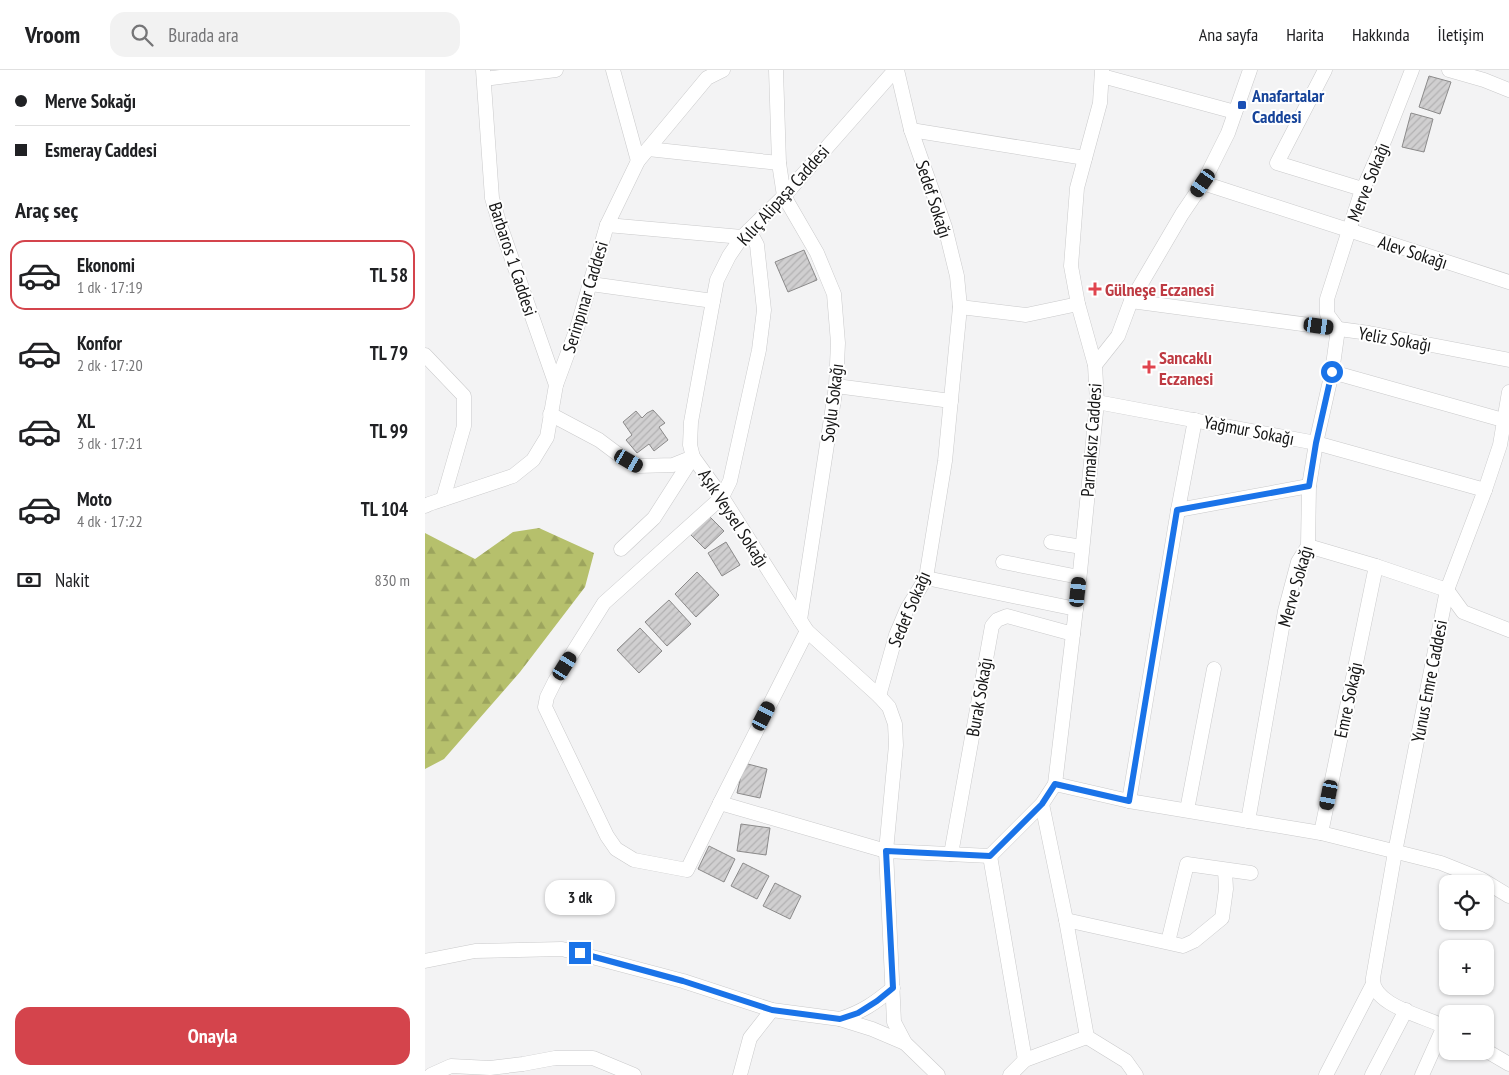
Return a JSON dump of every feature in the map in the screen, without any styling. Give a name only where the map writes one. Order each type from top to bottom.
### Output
[{"type":"street","points":[[483,74],[556,70]]},
{"type":"street","points":[[613,70],[638,161]]},
{"type":"street","name":"Serinpınar Caddesi","points":[[425,506],[513,476],[533,460],[547,437],[557,385],[591,284],[607,225],[638,161],[706,74],[723,70]]},
{"type":"street","points":[[777,70],[779,163],[784,196]]},
{"type":"street","name":"Sedef Sokağı","points":[[879,696],[896,635],[907,609],[926,578],[945,461],[960,307],[957,276],[945,227],[911,130],[896,70]]},
{"type":"street","name":"Kılıç Alipaşa Caddesi","points":[[693,457],[690,445],[691,422],[717,280],[729,256],[746,234],[784,196],[896,70]]},
{"type":"street","points":[[1095,366],[1118,336],[1131,301],[1182,214],[1203,183],[1228,133],[1250,70]]},
{"type":"street","points":[[1325,70],[1277,163],[1362,189]]},
{"type":"street","name":"Merve Sokağı","points":[[1248,822],[1285,612],[1298,562],[1308,546],[1309,486],[1316,443],[1332,372],[1338,329],[1327,314],[1327,299],[1362,189],[1385,139],[1412,70]]},
{"type":"street","points":[[1449,70],[1486,75],[1509,90]]},
{"type":"street","points":[[1102,73],[1235,112]]},
{"type":"street","name":"Parmaksız Caddesi","points":[[1055,784],[1076,609],[1097,402],[1095,366],[1078,304],[1071,266],[1077,188],[1100,103],[1102,73]]},
{"type":"street","name":"Barbaros 1 Caddesi","points":[[483,74],[492,198],[557,385]]},
{"type":"street","points":[[911,130],[1085,158]]},
{"type":"street","points":[[649,149],[779,163]]},
{"type":"street","name":"Alev Sokağı","points":[[1203,183],[1509,282]]},
{"type":"street","name":"Soylu Sokağı","points":[[722,497],[604,604],[555,681],[547,697],[545,707],[607,836],[616,849],[634,860],[687,870],[804,625],[836,386],[838,342],[834,294],[817,253],[784,196]]},
{"type":"street","points":[[607,225],[746,234],[757,245],[763,310],[759,350],[730,481],[722,497]]},
{"type":"street","points":[[591,284],[713,301]]},
{"type":"street","name":"Yeliz Sokağı","points":[[1131,301],[1369,333],[1509,360]]},
{"type":"street","points":[[960,307],[1026,316],[1078,304]]},
{"type":"street","points":[[425,355],[464,396],[464,426],[443,499]]},
{"type":"street","points":[[1332,372],[1503,420]]},
{"type":"street","points":[[836,386],[951,401]]},
{"type":"street","name":"Yunus Emre Caddesi","points":[[1326,1075],[1373,981],[1395,852],[1447,590],[1485,490],[1505,446],[1503,420],[1509,392]]},
{"type":"street","name":"Yağmur Sokağı","points":[[1097,402],[1316,443],[1485,490]]},
{"type":"street","name":"Aşık Veysel Sokağı","points":[[551,414],[599,440],[638,466],[673,465],[693,457],[722,497],[804,625],[879,696]]},
{"type":"street","points":[[1129,801],[1177,510],[1195,420]]},
{"type":"street","points":[[621,549],[654,518],[693,457]]},
{"type":"street","points":[[1177,510],[1309,486]]},
{"type":"street","points":[[1051,542],[1082,547]]},
{"type":"street","points":[[1308,546],[1447,590],[1463,612],[1509,630]]},
{"type":"street","points":[[1003,562],[1079,577]]},
{"type":"street","name":"Emre Sokağı","points":[[1321,834],[1376,566]]},
{"type":"street","points":[[926,578],[1076,609]]},
{"type":"street","name":"Burak Sokağı","points":[[951,854],[992,626],[997,620],[1007,616],[1073,634]]},
{"type":"street","points":[[1187,810],[1214,669]]},
{"type":"street","points":[[879,696],[889,707],[895,724],[896,745],[886,851],[894,1022],[905,1043],[938,1075]]},
{"type":"street","points":[[720,802],[886,851],[990,856],[1042,804],[1055,784],[1129,801],[1321,834],[1395,852],[1446,865],[1481,879],[1509,896]]},
{"type":"street","points":[[1042,804],[1066,920],[1087,1037],[1126,1061],[1136,1075]]},
{"type":"street","points":[[990,856],[1025,1060]]},
{"type":"street","points":[[1168,942],[1187,864],[1251,873]]},
{"type":"street","points":[[1066,920],[1183,946],[1194,941],[1222,918],[1227,888],[1225,870]]},
{"type":"street","points":[[425,961],[475,951],[562,949],[683,981],[772,1010],[840,1019],[872,1029],[905,1043]]},
{"type":"street","points":[[1373,981],[1383,1000],[1439,1024]]},
{"type":"street","points":[[840,1019],[858,1013],[893,988]]},
{"type":"street","points":[[740,1075],[750,1038],[772,1010]]},
{"type":"street","points":[[1372,1075],[1407,1010]]},
{"type":"street","points":[[1010,1075],[1025,1060],[1087,1037]]},
{"type":"street","points":[[1422,1075],[1439,1041]]},
{"type":"street","points":[[1494,1055],[1509,1064]]},
{"type":"street","points":[[431,1075],[451,1066],[491,1072],[555,1058],[593,1058],[634,1075]]},
{"type":"green space","points":[[539,528],[594,553],[585,587],[520,672],[444,759],[425,769],[425,533],[475,559],[513,532]]},
{"type":"building","points":[[1429,76],[1451,82],[1440,114],[1419,107]]},
{"type":"building","points":[[1411,113],[1433,119],[1424,152],[1402,147]]},
{"type":"building","points":[[804,250],[817,280],[788,292],[775,262]]},
{"type":"building","points":[[653,410],[665,423],[659,427],[668,440],[654,451],[649,444],[637,453],[626,440],[632,435],[623,422],[636,411],[642,418]]},
{"type":"building","points":[[708,515],[724,531],[705,549],[689,533]]},
{"type":"building","points":[[726,542],[740,565],[722,576],[708,553]]},
{"type":"building","points":[[697,572],[719,595],[696,617],[675,594]]},
{"type":"building","points":[[669,600],[691,624],[667,646],[645,622]]},
{"type":"building","points":[[640,628],[662,651],[639,673],[617,650]]},
{"type":"building","points":[[744,763],[767,769],[760,798],[737,793]]},
{"type":"building","points":[[741,824],[770,828],[766,855],[737,851]]},
{"type":"building","points":[[709,846],[735,859],[724,882],[698,869]]},
{"type":"building","points":[[743,863],[769,876],[757,899],[731,886]]},
{"type":"building","points":[[775,883],[801,896],[790,919],[763,906]]},
{"type":"place","name":"Anafartalar Caddesi","points":[[1242,105]]},
{"type":"place","name":"Gülneşe Eczanesi","points":[[1095,289]]},
{"type":"place","name":"Sancaklı Eczanesi","points":[[1149,367]]},
{"type":"route","points":[[580,953],[683,981],[772,1010],[840,1019],[858,1013],[877,1001],[893,988],[886,851],[990,856],[1042,804],[1055,784],[1129,801],[1177,510],[1309,486],[1316,443],[1332,372]]}]
